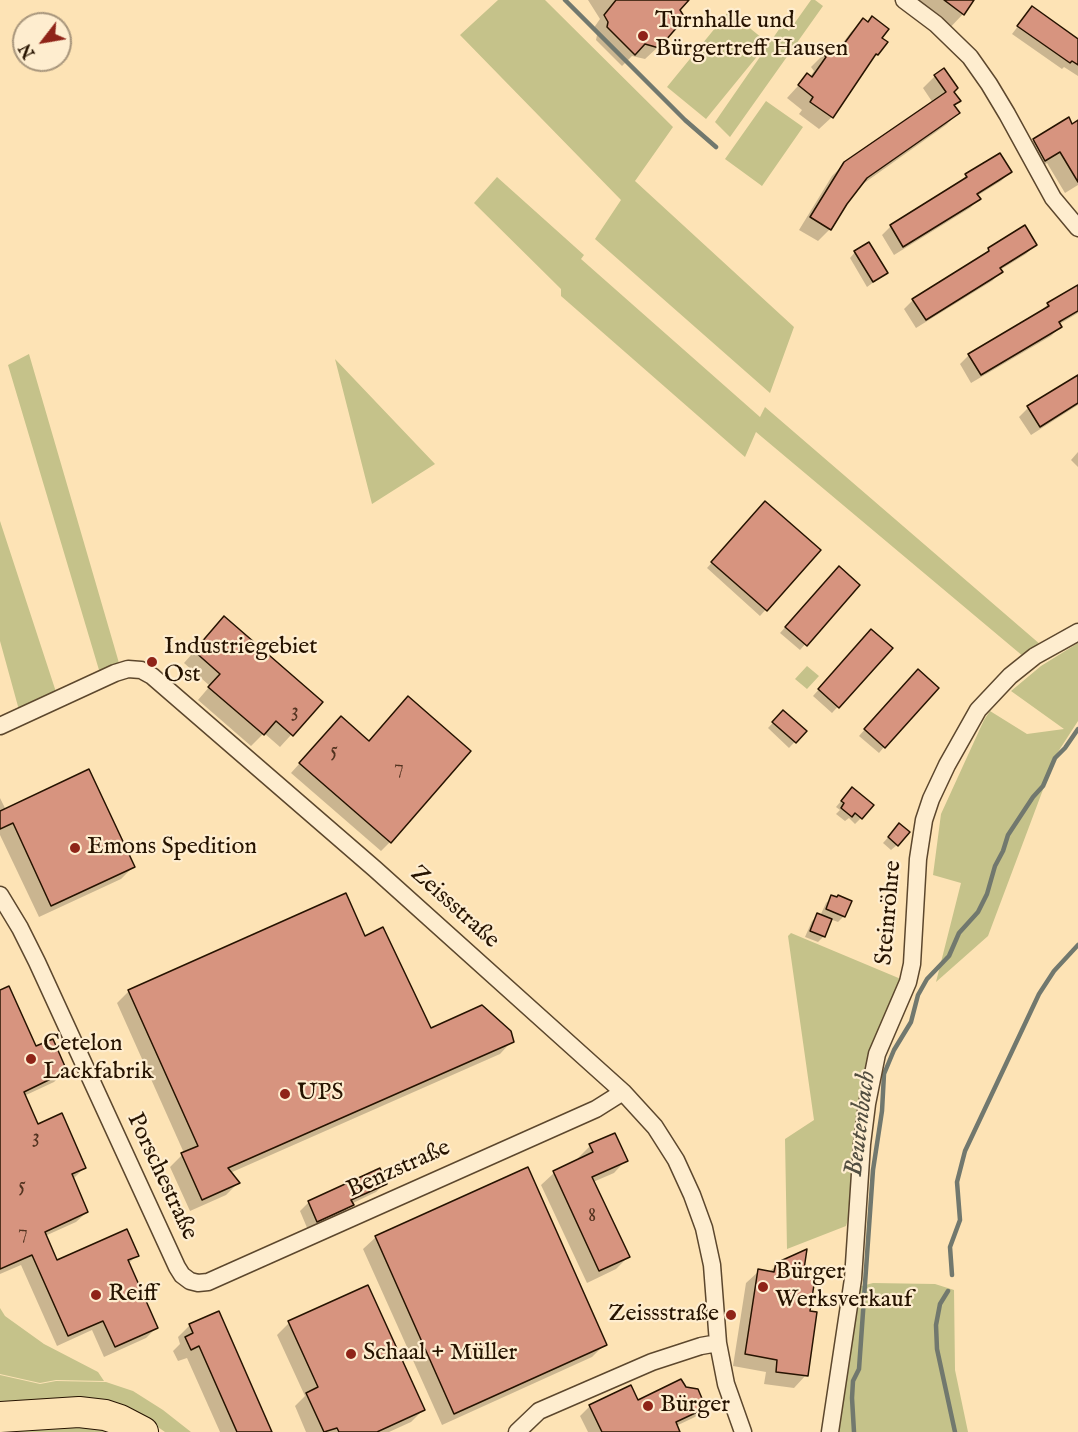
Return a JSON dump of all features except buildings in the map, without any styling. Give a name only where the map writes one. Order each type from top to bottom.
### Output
[{"type":"highway","points":[[0,1417],[79,1412],[105,1415],[143,1432]]},
{"type":"street","points":[[904,0],[936,24],[970,57],[1007,114],[1053,198],[1078,228]]},
{"type":"street","name":"Steinröhre","points":[[830,1432],[853,1279],[867,1104],[877,1054],[908,982],[912,964],[918,859],[924,820],[947,765],[978,710],[1018,669],[1035,656],[1078,632]]},
{"type":"street","name":"Zeissstraße","points":[[0,726],[115,673],[128,669],[141,670],[152,676],[375,869],[624,1092],[655,1127],[676,1160],[704,1228],[712,1265],[718,1343],[726,1384],[743,1432]]},
{"type":"street","name":"Porschestraße","points":[[0,895],[33,954],[177,1267],[190,1281]]},
{"type":"street","name":"Benzstraße","points":[[190,1281],[208,1282],[596,1109],[624,1092]]},
{"type":"street","points":[[517,1432],[539,1411],[652,1362],[700,1346],[718,1343]]},
{"type":"shaded area","points":[[498,0],[545,0],[673,127],[635,181],[794,327],[770,393],[595,239],[621,200],[460,35]]},
{"type":"shaded area","points":[[811,0],[823,6],[730,137],[715,122],[782,25],[789,31]]},
{"type":"shaded area","points":[[729,11],[768,43],[706,119],[667,87]]},
{"type":"shaded area","points":[[766,101],[803,127],[762,186],[725,159]]},
{"type":"shaded area","points":[[497,177],[584,255],[581,259],[760,417],[765,407],[1041,645],[1024,657],[756,432],[745,457],[561,296],[561,289],[474,203]]},
{"type":"shaded area","points":[[29,354],[119,663],[99,670],[8,365]]},
{"type":"shaded area","points":[[335,359],[435,464],[372,504]]},
{"type":"shaded area","points":[[0,521],[56,692],[19,710],[0,641]]},
{"type":"shaded area","points":[[1078,643],[1078,721],[1056,755],[988,936],[936,982],[961,883],[933,875],[941,814],[990,711],[1027,734],[1064,729],[1011,691],[1041,666]]},
{"type":"shaded area","points":[[807,666],[819,676],[807,689],[795,679]]},
{"type":"shaded area","points":[[791,933],[908,982],[873,1053],[850,1213],[846,1226],[787,1249],[785,1139],[814,1120],[788,936]]},
{"type":"shaded area","points":[[873,1283],[935,1284],[954,1290],[955,1370],[968,1432],[839,1432],[858,1287]]},
{"type":"shaded area","points":[[0,1308],[5,1316],[44,1344],[98,1372],[104,1381],[56,1380],[40,1383],[0,1374]]},
{"type":"shaded area","points":[[0,1375],[40,1384],[56,1381],[106,1382],[133,1391],[163,1410],[191,1432],[165,1432],[145,1418],[0,1404]]},
{"type":"shaded area","points":[[67,1423],[115,1432],[0,1432],[0,1429]]},
{"type":"waterway","points":[[565,0],[685,120],[716,147]]},
{"type":"waterway","name":"Beutenbach","points":[[854,1432],[853,1381],[859,1369],[873,1170],[882,1111],[884,1074],[894,1050],[911,1022],[918,995],[927,979],[949,956],[959,933],[978,912],[987,894],[995,866],[1008,835],[1043,786],[1055,758],[1078,729]]},
{"type":"waterway","points":[[952,1275],[950,1247],[960,1220],[957,1182],[965,1151],[1039,994],[1054,971],[1078,945]]},
{"type":"waterway","points":[[948,1291],[940,1304],[936,1325],[937,1349],[955,1432]]},
{"type":"place","name":"Turnhalle und Bürgertreff Hausen","points":[[643,36]]},
{"type":"place","name":"Industriegebiet Ost","points":[[152,662]]},
{"type":"place","name":"Emons Spedition","points":[[75,848]]},
{"type":"place","name":"Cetelon Lackfabrik","points":[[31,1059]]},
{"type":"place","name":"UPS","points":[[285,1094]]},
{"type":"place","name":"Bürger Werksverkauf","points":[[763,1287]]},
{"type":"place","name":"Reiff","points":[[96,1295]]},
{"type":"place","name":"Zeissstraße","points":[[731,1315]]},
{"type":"place","name":"Schaal + Müller","points":[[351,1354]]},
{"type":"place","name":"Bürger","points":[[648,1406]]}]
